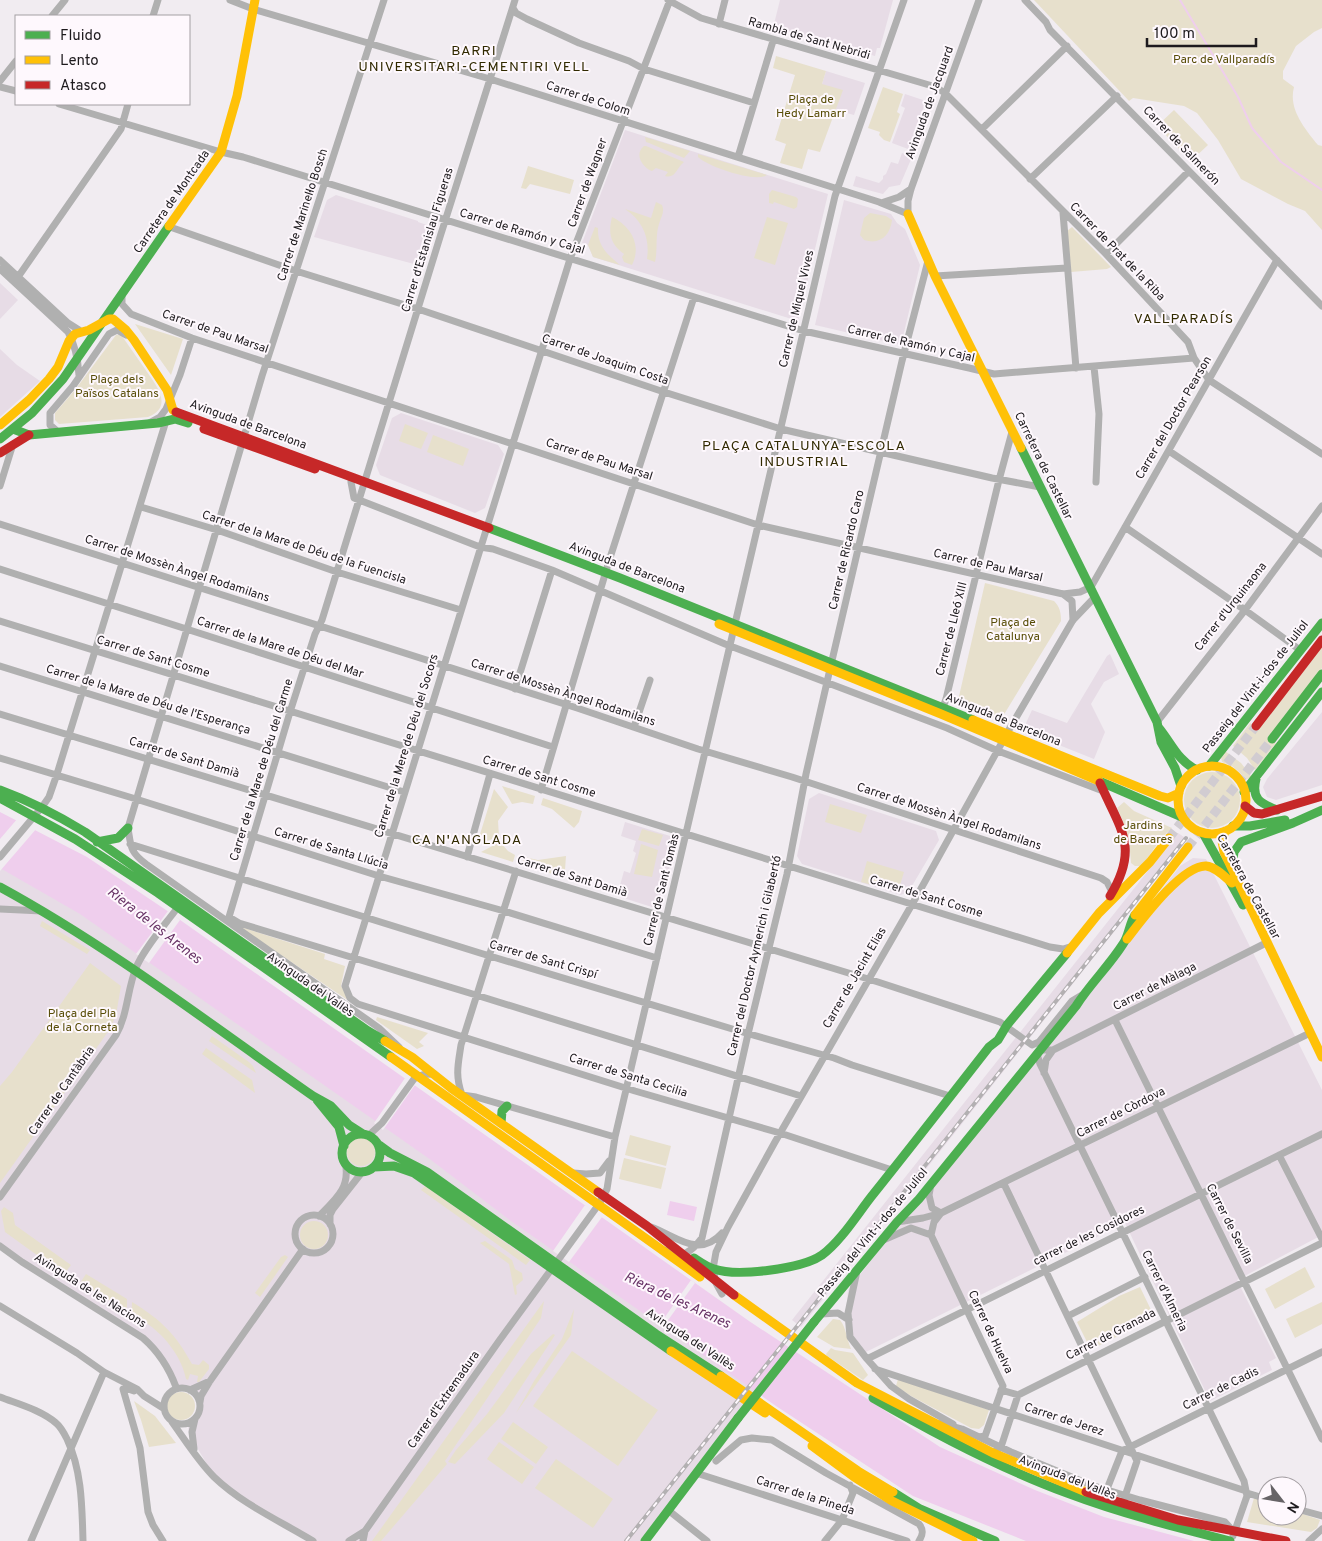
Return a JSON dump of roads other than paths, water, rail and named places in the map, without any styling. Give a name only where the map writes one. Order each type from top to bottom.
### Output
[{"type":"street","points":[[53,15],[66,0]]},
{"type":"street","points":[[153,15],[158,0]]},
{"type":"street","name":"Carrer de Colom","points":[[230,0],[254,4],[370,44],[490,79],[738,157],[881,203],[908,214]]},
{"type":"street","name":"Carrer de Marinel·lo Bosch","points":[[128,828],[242,440],[384,0]]},
{"type":"street","name":"Carrer d'Estanislau Figueras","points":[[363,484],[515,0]]},
{"type":"street","name":"Rambla de Sant Nebridi","points":[[669,0],[701,18],[773,41],[936,87],[946,94]]},
{"type":"street","name":"Carrer de Wagner","points":[[480,547],[570,259],[669,0]]},
{"type":"street","points":[[719,24],[725,0]]},
{"type":"street","name":"Carrer de Miquel Vives","points":[[735,627],[837,189],[904,0]]},
{"type":"street","name":"Avinguda de Jacquard","points":[[908,214],[908,201],[911,189],[979,0]]},
{"type":"street","name":"Carrer de Salmerón","points":[[1025,0],[1067,46],[1322,306]]},
{"type":"street","name":"Carretera de Montcada","points":[[0,439],[32,413],[53,391],[78,359],[221,152],[234,116],[254,4]]},
{"type":"street","points":[[513,8],[516,13],[527,19],[579,43],[644,69],[754,103]]},
{"type":"street","points":[[738,157],[773,41]]},
{"type":"street","points":[[982,129],[1067,46]]},
{"type":"street","points":[[0,81],[15,62]]},
{"type":"street","points":[[0,87],[15,92]]},
{"type":"street","name":"Carrer de Prat de la Riba","points":[[946,94],[1106,254],[1188,342],[1194,358],[1210,380],[1322,454]]},
{"type":"street","points":[[1030,179],[1117,96]]},
{"type":"street","name":"Carrer de Ramón y Cajal","points":[[62,105],[243,157],[804,331],[904,354],[994,374],[1194,358]]},
{"type":"street","points":[[18,277],[121,129],[128,105]]},
{"type":"street","points":[[1106,254],[1189,171]]},
{"type":"street","points":[[881,203],[894,199],[911,189]]},
{"type":"street","points":[[1063,213],[1076,368]]},
{"type":"street","name":"Carretera de Castellar","points":[[908,214],[935,276],[1158,725],[1167,736],[1180,759],[1197,770]]},
{"type":"street","name":"Carrer de Joaquim Costa","points":[[170,227],[296,271],[418,309],[780,429],[999,480],[1040,487]]},
{"type":"street","points":[[0,260],[68,323],[79,330],[90,329],[105,320]]},
{"type":"street","name":"Carrer del Doctor Pearson","points":[[1091,587],[1277,260]]},
{"type":"street","name":"Carrer de Ricardo Caro","points":[[831,666],[859,554],[859,547],[904,354],[928,261]]},
{"type":"street","points":[[935,276],[1067,268]]},
{"type":"street","points":[[0,269],[56,320],[73,342],[80,348],[86,347]]},
{"type":"street","name":"Carrer de Pau Marsal","points":[[122,294],[122,304],[130,314],[192,338],[267,361],[758,525],[1063,594],[1080,592],[1091,587]]},
{"type":"street","points":[[540,790],[634,483],[694,297]]},
{"type":"street","name":"Avinguda de Barcelona","points":[[105,320],[112,319],[126,330],[164,386],[170,397],[172,408],[178,413],[351,482],[363,484]]},
{"type":"street","points":[[0,425],[16,413],[44,384],[59,364],[79,330]]},
{"type":"street","points":[[58,432],[50,426],[50,413],[73,386],[106,337],[114,330],[122,331],[139,349]]},
{"type":"street","points":[[149,423],[160,417],[164,412],[180,375],[192,338]]},
{"type":"street","points":[[73,342],[78,359],[79,375]]},
{"type":"street","points":[[1094,367],[1099,414],[1096,482]]},
{"type":"street","points":[[44,384],[53,391]]},
{"type":"street","name":"Avinguda de Barcelona","points":[[13,429],[28,435],[177,420],[242,440],[486,530],[735,627],[942,711],[1004,738],[1098,784],[1182,817]]},
{"type":"street","points":[[0,857],[49,797],[94,650],[141,507],[166,421]]},
{"type":"street","points":[[0,425],[13,429]]},
{"type":"street","name":"Carrer de Lleó XIII","points":[[942,711],[1012,432]]},
{"type":"street","points":[[0,453],[28,435]]},
{"type":"street","points":[[0,486],[13,444]]},
{"type":"street","points":[[1169,451],[1322,554]]},
{"type":"street","points":[[351,482],[354,498],[360,500]]},
{"type":"street","name":"Carrer de la Mare de Déu del Carme","points":[[354,958],[239,923],[229,917],[290,712],[304,667],[322,620],[360,500],[363,484]]},
{"type":"street","name":"Avinguda de Barcelona","points":[[360,500],[480,547],[493,549],[552,570],[730,646],[947,728],[998,751],[1082,782],[1098,784]]},
{"type":"street","name":"Carrer d'Urquinaona","points":[[1158,725],[1322,506]]},
{"type":"street","name":"Carrer de la Mare de Déu de la Fuencisla","points":[[141,507],[217,530],[337,572],[461,610]]},
{"type":"street","name":"Carrer de Mossèn Àngel Rodamilans","points":[[0,524],[1102,878],[1107,882],[1112,892]]},
{"type":"street","points":[[1125,527],[1300,650]]},
{"type":"street","name":"Carrer de la Mere de Déu del Socors","points":[[358,1004],[350,998],[345,986],[480,547]]},
{"type":"street","name":"Carrer de la Mare de Déu del Mar","points":[[0,569],[430,709],[553,747]]},
{"type":"street","points":[[515,689],[552,570]]},
{"type":"street","points":[[1063,594],[1072,601],[1073,620]]},
{"type":"street","points":[[1004,738],[1073,620],[1095,597]]},
{"type":"street","name":"Carrer de Sant Cosme","points":[[0,621],[1050,947],[1062,949],[1073,946]]},
{"type":"street","name":"Passeig del Vint-i-dos de Juliol","points":[[1208,766],[1322,623]]},
{"type":"street","name":"Carrer de Sant Tomàs","points":[[604,1195],[636,1044],[735,627]]},
{"type":"street","name":"Passeig del Vint-i-dos de Juliol","points":[[1256,726],[1322,640]]},
{"type":"street","name":"Carrer de la Mare de Déu de l'Esperança","points":[[0,666],[404,792]]},
{"type":"street","name":"Carrer del Doctor Aymerich i Gilabertó","points":[[696,1245],[702,1238],[788,866],[831,666]]},
{"type":"street","points":[[1272,739],[1322,674]]},
{"type":"street","points":[[634,727],[650,680]]},
{"type":"street","points":[[1244,792],[1322,692]]},
{"type":"street","name":"Carrer de Sant Damià","points":[[0,714],[868,979],[1000,1022],[1007,1025],[1030,1044],[1037,1044],[1072,1001],[1082,995]]},
{"type":"street","name":"Carretera de Castellar","points":[[1158,725],[1161,742],[1175,768],[1180,789]]},
{"type":"street","name":"Avinguda de Barcelona","points":[[1004,738],[1160,796],[1168,798],[1180,789]]},
{"type":"street","name":"Carrer de Jacint Elias","points":[[722,1294],[716,1283],[713,1269],[716,1252],[728,1227],[1004,738]]},
{"type":"street","name":"Carrer de Santa Llúcia","points":[[0,758],[57,774],[379,876],[504,911],[657,958]]},
{"type":"street","points":[[1208,766],[1228,771],[1238,780],[1244,792],[1245,806],[1241,817],[1233,826],[1225,831],[1214,834],[1203,833],[1191,827],[1182,817],[1178,805],[1180,789],[1186,778],[1197,770],[1208,766]]},
{"type":"street","points":[[467,856],[490,774]]},
{"type":"street","points":[[1257,776],[1254,785],[1256,797],[1262,804],[1277,810]]},
{"type":"street","points":[[1082,782],[1098,784],[1115,812],[1125,846],[1126,866],[1099,913]]},
{"type":"street","points":[[0,785],[25,799]]},
{"type":"street","name":"Avinguda del Vallès","points":[[0,790],[42,807],[100,842],[414,1079],[597,1207],[672,1254],[684,1254],[716,1283],[851,1378],[882,1397],[993,1453],[1072,1486],[1232,1538],[1286,1541]]},
{"type":"street","points":[[1245,806],[1250,811],[1258,814],[1322,796]]},
{"type":"street","name":"Avinguda del Vallès","points":[[0,798],[33,818],[75,838],[178,901],[368,1031],[407,1054],[651,1229]]},
{"type":"street","points":[[1233,826],[1242,827],[1275,823],[1322,809]]},
{"type":"street","name":"Carretera de Castellar","points":[[1232,869],[1233,856],[1241,842],[1293,823],[1322,809]]},
{"type":"street","points":[[75,838],[100,842],[118,838],[128,828]]},
{"type":"street","points":[[128,828],[130,844]]},
{"type":"street","name":"Carretera de Castellar","points":[[1225,831],[1222,837],[1224,852],[1265,944]]},
{"type":"street","name":"Carretera de Castellar","points":[[1203,833],[1271,953],[1322,1057]]},
{"type":"street","name":"Passeig del Vint-i-dos de Juliol","points":[[651,1229],[684,1254],[713,1269],[728,1272],[783,1269],[812,1260],[822,1254],[838,1238],[989,1047],[998,1040],[1007,1025],[1099,913],[1150,862],[1169,838]]},
{"type":"street","name":"Avinguda del Vallès","points":[[130,844],[135,856],[178,901]]},
{"type":"street","name":"Carrer de Sant Crispí","points":[[130,844],[748,1034],[824,1055],[950,1096]]},
{"type":"street","name":"Passeig del Vint-i-dos de Juliol","points":[[1124,943],[1131,921],[1140,907],[1188,847]]},
{"type":"street","name":"Passeig del Vint-i-dos de Juliol","points":[[645,1541],[738,1418],[814,1322],[931,1184],[1170,888],[1193,870],[1205,866],[1218,871],[1232,883]]},
{"type":"street","points":[[516,872],[464,1038],[457,1071],[462,1095],[615,1137]]},
{"type":"street","points":[[0,887],[138,964],[313,1096],[331,1106],[349,1125],[375,1139],[379,1145],[380,1158],[374,1167],[363,1172],[333,1209],[330,1215],[332,1239],[326,1249],[315,1253],[299,1246],[295,1235],[298,1224],[306,1217],[319,1216],[329,1207],[346,1182],[347,1174],[342,1156],[344,1146],[339,1127],[313,1096]]},
{"type":"street","points":[[138,964],[178,901]]},
{"type":"street","points":[[0,909],[44,911]]},
{"type":"street","name":"Carrer de Màlaga","points":[[1038,1052],[1053,1050],[1265,944]]},
{"type":"street","points":[[354,958],[801,1096]]},
{"type":"street","name":"Carrer de Cantàbria","points":[[0,1197],[116,1034],[124,1018],[138,964]]},
{"type":"street","name":"Carrer de Santa Cecilia","points":[[358,1004],[892,1170]]},
{"type":"street","name":"Carrer de Sevilla","points":[[1115,1020],[1322,1439]]},
{"type":"street","name":"Carrer de Còrdova","points":[[897,1222],[941,1213],[1004,1184],[1310,1033]]},
{"type":"street","points":[[1044,1073],[1046,1060],[1053,1050]]},
{"type":"street","name":"Carrer d'Almeria","points":[[1038,1052],[1044,1073],[1209,1408],[1244,1481],[1246,1492]]},
{"type":"street","points":[[344,1146],[354,1135],[366,1134],[379,1127],[414,1079],[433,1074]]},
{"type":"street","points":[[501,1123],[502,1111],[507,1106]]},
{"type":"street","name":"carrer de les Cosidores","points":[[867,1359],[1322,1134]]},
{"type":"street","name":"Avinguda del Vallès","points":[[379,1145],[390,1153],[427,1172],[656,1334],[728,1380],[877,1484],[920,1509],[995,1541]]},
{"type":"street","points":[[1279,1155],[1322,1239]]},
{"type":"street","points":[[573,1173],[600,1173],[612,1156]]},
{"type":"street","points":[[345,1162],[351,1168],[363,1172]]},
{"type":"street","name":"Avinguda del Vallès","points":[[374,1167],[389,1164],[414,1173],[544,1264],[556,1264],[653,1340],[772,1418],[844,1470],[852,1481],[919,1524],[923,1528],[923,1532],[918,1541]]},
{"type":"street","points":[[881,1241],[911,1228],[931,1235],[934,1222],[941,1213],[932,1208],[930,1201],[931,1184]]},
{"type":"street","points":[[1004,1184],[1137,1460],[1122,1503]]},
{"type":"street","points":[[597,1207],[604,1195]]},
{"type":"street","name":"Carrer d'Extremadura","points":[[349,1541],[365,1531],[541,1282],[597,1207]]},
{"type":"street","points":[[319,1216],[330,1224]]},
{"type":"street","name":"Carrer de Jacint Elias","points":[[696,1245],[712,1242],[728,1227]]},
{"type":"street","name":"Avinguda del Vallès","points":[[633,1228],[670,1257],[694,1272],[722,1294],[855,1387],[902,1415],[976,1454],[1032,1479],[1122,1503],[1225,1522],[1232,1538]]},
{"type":"street","points":[[651,1229],[666,1232],[682,1242],[696,1245]]},
{"type":"street","name":"Carrer de Huelva","points":[[931,1235],[1003,1386],[985,1436],[979,1437]]},
{"type":"street","name":"Carrer de Granada","points":[[1018,1395],[1322,1243]]},
{"type":"street","points":[[684,1254],[696,1245]]},
{"type":"street","name":"Avinguda de les Nacions","points":[[0,1246],[22,1262],[143,1338],[154,1348],[164,1362],[171,1373],[176,1387]]},
{"type":"street","points":[[195,1452],[192,1432],[201,1396],[303,1249]]},
{"type":"street","name":"Carrer d'Extremadura","points":[[541,1282],[544,1264]]},
{"type":"street","name":"Avinguda del Vallès","points":[[857,1270],[848,1312],[850,1337],[875,1370],[891,1386],[909,1399],[962,1429],[1062,1473],[1104,1497]]},
{"type":"street","points":[[1068,1316],[1146,1278]]},
{"type":"street","points":[[0,1306],[77,1353],[104,1372],[137,1389],[144,1396]]},
{"type":"street","points":[[821,1314],[838,1313],[848,1320]]},
{"type":"street","name":"Carrer de Cadis","points":[[1122,1451],[1322,1352]]},
{"type":"street","name":"Carrer de Jerez","points":[[875,1370],[1257,1496]]},
{"type":"street","points":[[31,1541],[104,1372]]},
{"type":"street","points":[[190,1390],[210,1381]]},
{"type":"street","points":[[200,1402],[197,1396],[190,1390],[176,1387],[166,1395],[163,1408],[166,1416],[212,1475],[248,1502],[314,1541]]},
{"type":"street","points":[[163,1408],[129,1389],[122,1389],[140,1448],[148,1512],[153,1525],[163,1541]]},
{"type":"street","points":[[976,1454],[993,1453],[1001,1447],[1018,1395],[1002,1390]]},
{"type":"street","points":[[0,1397],[49,1418],[58,1424],[71,1447],[80,1476],[83,1541]]},
{"type":"street","points":[[172,1422],[186,1424],[195,1419]]},
{"type":"street","name":"Avinguda del Vallès","points":[[930,1420],[962,1429]]},
{"type":"street","name":"Avinguda del Vallès","points":[[716,1461],[741,1440],[763,1438],[772,1440],[826,1473],[852,1481],[973,1541]]},
{"type":"street","points":[[1104,1497],[1122,1451]]},
{"type":"street","name":"Carrer de la Pineda","points":[[696,1473],[907,1541]]},
{"type":"street","name":"Avinguda del Vallès","points":[[1062,1473],[1072,1486]]},
{"type":"street","points":[[825,1541],[842,1520],[853,1493],[852,1481]]},
{"type":"street","points":[[1232,1538],[1247,1496],[1246,1492]]},
{"type":"street","points":[[668,1510],[707,1541]]},
{"type":"street","points":[[1307,1512],[1322,1516]]},
{"type":"street","points":[[1309,1541],[1322,1529]]},
{"type":"street","name":"Carrer d'Extremadura","points":[[363,1541],[365,1531]]},
{"type":"water","name":"Riera de les Arenes","points":[[0,812],[87,857],[166,910],[749,1321],[940,1447],[1035,1490],[1104,1517],[1194,1541],[1026,1541],[913,1496],[776,1406],[511,1221],[431,1160],[80,914],[0,868]]},
{"type":"water","points":[[670,1201],[697,1207],[694,1221],[667,1215]]},
{"type":"waterway","points":[[1180,0],[1238,97],[1252,128],[1281,162],[1322,190]]},
{"type":"tunnel","points":[[1169,838],[1256,726]]},
{"type":"tunnel","points":[[1188,847],[1272,739]]},
{"type":"railway","points":[[626,1541],[1186,838]]},
{"type":"district","name":"BARRI UNIVERSITARI-CEMENTIRI VELL","points":[[474,59]]},
{"type":"district","name":"VALLPARADÍS","points":[[1184,319]]},
{"type":"district","name":"PLAÇA CATALUNYA-ESCOLA INDUSTRIAL","points":[[804,454]]},
{"type":"district","name":"CA N'ANGLADA","points":[[467,840]]},
{"type":"park label","name":"Parc de Vallparadís","points":[[1224,60]]},
{"type":"park label","name":"Plaça de Hedy Lamarr","points":[[811,107]]},
{"type":"park label","name":"Plaça dels Països Catalans","points":[[117,387]]},
{"type":"park label","name":"Plaça de Catalunya","points":[[1013,630]]},
{"type":"park label","name":"Jardins de Bacares","points":[[1143,833]]},
{"type":"park label","name":"Plaça del Pla de la Corneta","points":[[82,1021]]}]
